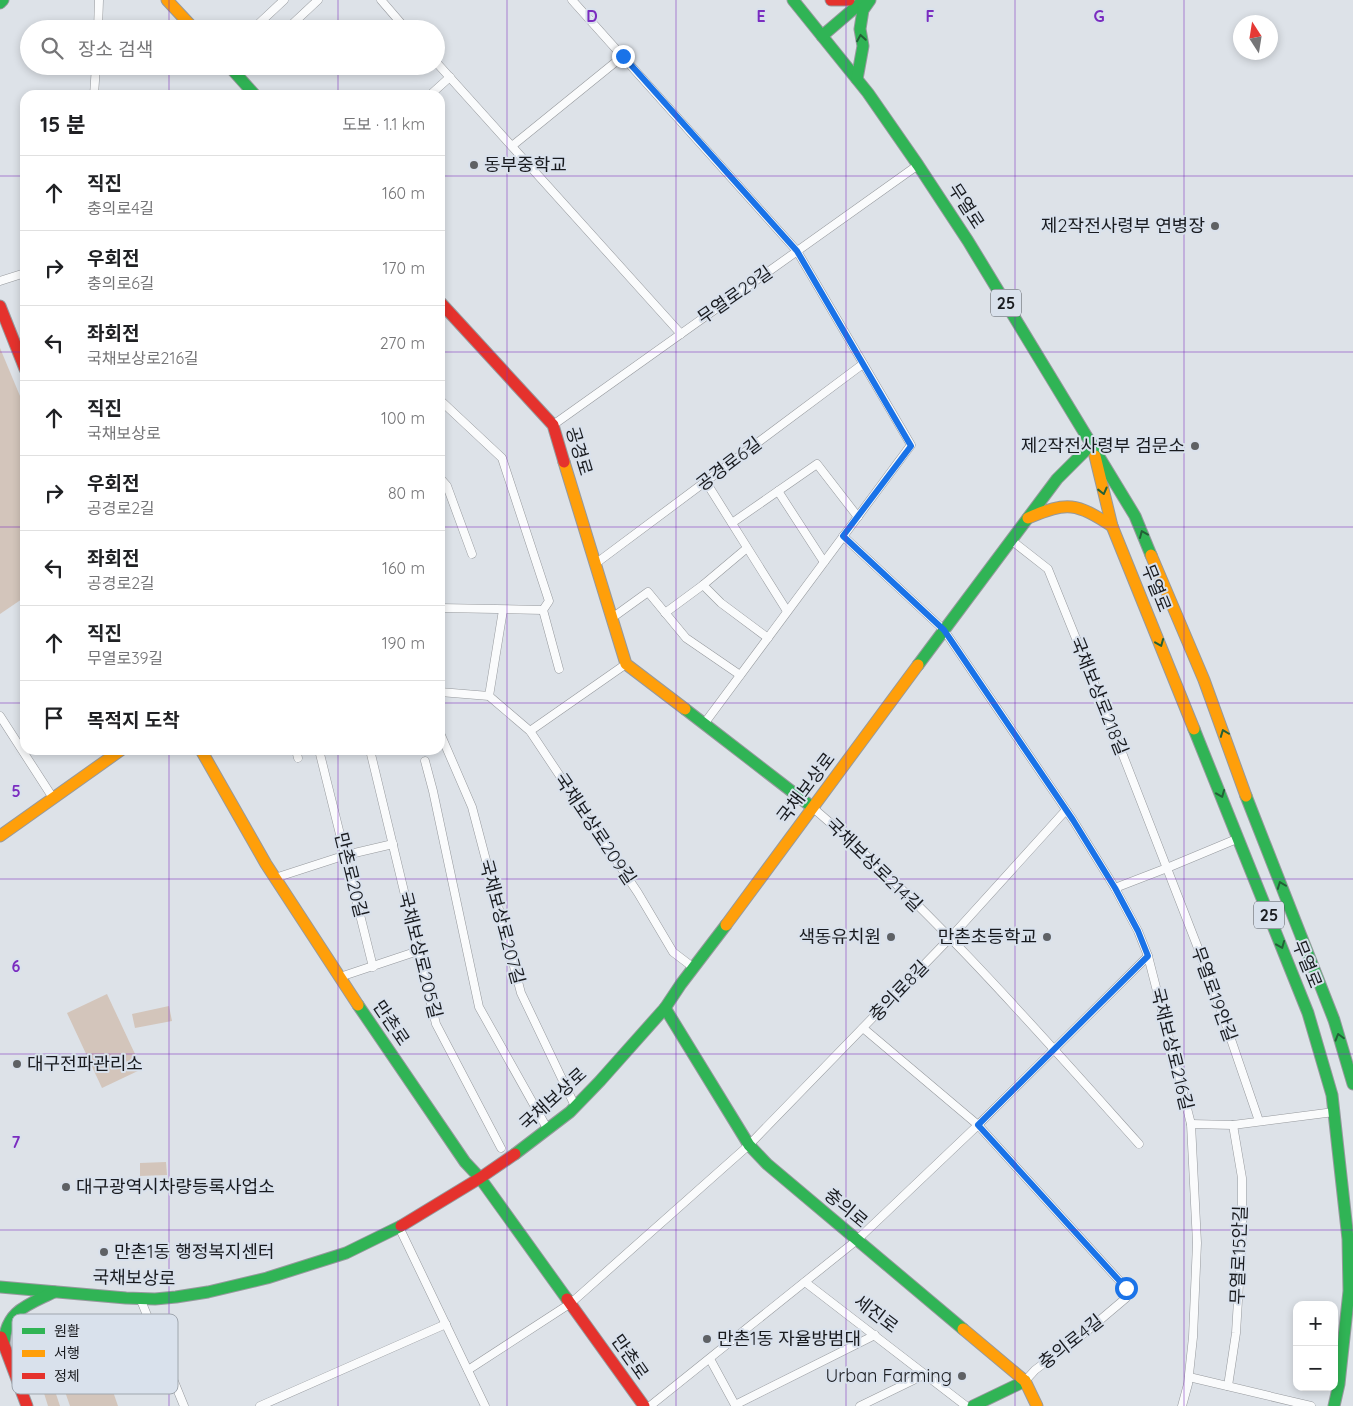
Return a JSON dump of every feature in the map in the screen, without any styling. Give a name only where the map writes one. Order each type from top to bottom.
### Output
[{"type":"main road","points":[[0,4],[3,0]]},
{"type":"main road","points":[[167,0],[186,20]]},
{"type":"main road","name":"무열로","points":[[793,0],[857,79],[918,165],[968,241],[1135,516],[1200,671],[1251,809],[1334,1020],[1353,1084]]},
{"type":"main road","points":[[831,0],[849,0]]},
{"type":"main road","points":[[822,36],[864,0]]},
{"type":"main road","points":[[857,79],[862,46],[860,29],[863,10],[870,0]]},
{"type":"main road","points":[[237,75],[251,90]]},
{"type":"main road","points":[[0,306],[20,356]]},
{"type":"main road","name":"공경로","points":[[445,307],[553,425],[626,664]]},
{"type":"main road","name":"무열로","points":[[1092,444],[1112,526],[1308,1013],[1332,1095],[1348,1185],[1350,1291],[1340,1384],[1334,1406]]},
{"type":"main road","name":"국채보상로","points":[[0,1287],[140,1298],[176,1297],[208,1292],[267,1278],[346,1253],[399,1227],[480,1178],[548,1130],[600,1081],[665,1008],[680,984],[694,968],[1057,479],[1092,444]]},
{"type":"main road","points":[[1027,519],[1050,509],[1066,505],[1080,507],[1112,526]]},
{"type":"main road","points":[[626,664],[812,807]]},
{"type":"main road","points":[[0,836],[114,755]]},
{"type":"main road","name":"만촌로","points":[[203,755],[275,878],[465,1162],[480,1178],[644,1406]]},
{"type":"main road","name":"충의로","points":[[665,1008],[749,1146],[767,1164],[1025,1381],[1037,1406]]},
{"type":"main road","points":[[14,1314],[25,1306],[54,1292]]},
{"type":"main road","points":[[12,1316],[6,1322],[2,1338],[12,1365]]},
{"type":"main road","points":[[973,1406],[1025,1381]]},
{"type":"main road","points":[[23,1394],[27,1406]]},
{"type":"street","points":[[98,20],[99,0]]},
{"type":"street","points":[[263,20],[284,0]]},
{"type":"street","points":[[297,20],[318,0]]},
{"type":"street","points":[[380,0],[398,20]]},
{"type":"street","points":[[572,0],[797,251],[911,446],[704,724]]},
{"type":"street","points":[[512,146],[623,56]]},
{"type":"street","points":[[445,72],[680,334]]},
{"type":"street","points":[[94,90],[95,75]]},
{"type":"street","points":[[436,90],[450,77]]},
{"type":"street","name":"무열로29길","points":[[553,425],[918,165]]},
{"type":"street","points":[[0,281],[20,275]]},
{"type":"street","name":"공경로6길","points":[[595,564],[863,364]]},
{"type":"street","points":[[445,405],[502,458],[549,601],[543,610],[559,669]]},
{"type":"street","points":[[732,523],[817,464],[858,517]]},
{"type":"street","points":[[706,482],[787,612]]},
{"type":"street","points":[[445,484],[472,554]]},
{"type":"street","points":[[778,490],[824,562]]},
{"type":"street","points":[[843,536],[944,630]]},
{"type":"street","name":"국채보상로218길","points":[[1011,540],[1048,568],[1120,745],[1167,868]]},
{"type":"street","points":[[665,613],[703,585],[747,548]]},
{"type":"street","points":[[703,585],[721,603],[768,638]]},
{"type":"street","points":[[612,618],[648,592],[686,638],[740,675]]},
{"type":"street","points":[[445,608],[543,610]]},
{"type":"street","points":[[445,692],[489,696],[503,610]]},
{"type":"street","name":"국채보상로216길","points":[[944,630],[1066,810],[1115,888],[1138,931],[1148,956],[1191,1124],[1197,1243],[1193,1337],[1189,1377],[1182,1406]]},
{"type":"street","points":[[530,731],[626,664]]},
{"type":"street","name":"국채보상로209길","points":[[489,696],[530,731],[638,893],[673,952],[694,968]]},
{"type":"street","points":[[0,716],[20,746]]},
{"type":"street","name":"국채보상로207길","points":[[445,745],[472,807],[521,993],[575,1106]]},
{"type":"street","points":[[26,755],[54,798]]},
{"type":"street","name":"만촌로20길","points":[[320,755],[373,967]]},
{"type":"street","name":"국채보상로205길","points":[[371,755],[436,1024],[501,1148]]},
{"type":"street","name":"국채보상로207길","points":[[425,760],[479,1007],[548,1130]]},
{"type":"street","name":"국채보상로214길","points":[[812,807],[914,901],[950,938],[1055,1050],[1139,1144]]},
{"type":"street","name":"충의로8길","points":[[571,1303],[749,1146],[950,938],[1066,810]]},
{"type":"street","points":[[1115,888],[1239,838]]},
{"type":"street","points":[[275,878],[346,855],[393,844]]},
{"type":"street","name":"무열로19안길","points":[[1167,868],[1212,984],[1259,1122]]},
{"type":"street","points":[[340,977],[418,951]]},
{"type":"street","points":[[650,1406],[857,1240],[1055,1050],[1148,956]]},
{"type":"street","points":[[863,1028],[978,1125]]},
{"type":"street","points":[[1191,1124],[1259,1122],[1334,1112]]},
{"type":"street","name":"무열로15안길","points":[[1228,1386],[1236,1333],[1242,1234],[1242,1178],[1233,1124]]},
{"type":"street","name":"충의로4길","points":[[978,1125],[1126,1288],[1126,1298],[1087,1331],[1034,1370],[1025,1381]]},
{"type":"street","points":[[399,1227],[485,1406]]},
{"type":"street","name":"세진로","points":[[805,1282],[966,1406]]},
{"type":"street","points":[[140,1298],[147,1314]]},
{"type":"street","points":[[468,1370],[571,1303]]},
{"type":"street","points":[[260,1406],[446,1324]]},
{"type":"street","points":[[710,1359],[735,1406],[875,1335]]},
{"type":"street","points":[[860,1406],[926,1374]]},
{"type":"street","points":[[1189,1377],[1311,1406]]},
{"type":"street","points":[[178,1391],[184,1406]]},
{"type":"shaded area","points":[[0,348],[20,396],[20,600],[0,614]]},
{"type":"shaded area","points":[[107,994],[142,1069],[102,1088],[67,1013]]},
{"type":"shaded area","points":[[169,1006],[172,1021],[135,1028],[132,1014]]},
{"type":"shaded area","points":[[166,1162],[167,1175],[140,1176],[140,1163]]},
{"type":"shaded area","points":[[44,1394],[56,1394],[60,1406],[48,1406]]},
{"type":"shaded area","points":[[66,1394],[114,1394],[118,1406],[70,1406]]},
{"type":"traffic: fast","points":[[0,3],[3,0]]},
{"type":"traffic: fast","points":[[793,0],[868,93],[968,241],[1135,516],[1151,555]]},
{"type":"traffic: fast","points":[[822,36],[864,0]]},
{"type":"traffic: fast","points":[[857,79],[863,46],[860,29],[863,10],[870,0]]},
{"type":"traffic: fast","points":[[237,75],[251,90]]},
{"type":"traffic: fast","points":[[918,665],[1057,479],[1092,444]]},
{"type":"traffic: fast","points":[[685,709],[812,807]]},
{"type":"traffic: fast","points":[[1194,729],[1308,1013],[1332,1095],[1348,1239],[1349,1291],[1339,1384],[1334,1406]]},
{"type":"traffic: fast","points":[[1246,796],[1334,1020],[1353,1084]]},
{"type":"traffic: fast","points":[[515,1154],[570,1112],[600,1081],[665,1008],[726,925]]},
{"type":"traffic: fast","points":[[358,1005],[465,1162],[480,1178],[567,1299]]},
{"type":"traffic: fast","points":[[665,1008],[749,1145],[767,1164],[963,1329]]},
{"type":"traffic: fast","points":[[0,1287],[126,1298],[155,1299],[176,1297],[208,1292],[267,1278],[346,1253],[401,1226]]},
{"type":"traffic: fast","points":[[16,1314],[27,1305],[54,1292]]},
{"type":"traffic: fast","points":[[4,1343],[6,1332],[12,1319]]},
{"type":"traffic: fast","points":[[973,1406],[1025,1381]]},
{"type":"traffic: slow","points":[[167,0],[186,20]]},
{"type":"traffic: slow","points":[[1095,456],[1112,526],[1194,729]]},
{"type":"traffic: slow","points":[[564,462],[626,664],[685,709]]},
{"type":"traffic: slow","points":[[1028,518],[1053,509],[1072,507],[1089,513],[1112,526]]},
{"type":"traffic: slow","points":[[1151,555],[1204,680],[1246,796]]},
{"type":"traffic: slow","points":[[726,925],[918,665]]},
{"type":"traffic: slow","points":[[0,836],[114,755]]},
{"type":"traffic: slow","points":[[204,755],[266,864],[358,1005]]},
{"type":"traffic: slow","points":[[963,1329],[1025,1381],[1037,1406]]},
{"type":"traffic: jam","points":[[831,0],[849,0]]},
{"type":"traffic: jam","points":[[0,306],[20,356]]},
{"type":"traffic: jam","points":[[445,307],[553,425],[564,462]]},
{"type":"traffic: jam","points":[[401,1226],[480,1178],[515,1154]]},
{"type":"traffic: jam","points":[[567,1299],[644,1406]]},
{"type":"traffic: jam","points":[[1,1337],[12,1366]]},
{"type":"traffic: jam","points":[[22,1394],[27,1406]]},
{"type":"place","name":"동부중학교","points":[[474,165]]},
{"type":"place","name":"제2작전사령부 연병장","points":[[1215,226]]},
{"type":"place","name":"제2작전사령부 검문소","points":[[1195,446]]},
{"type":"place","name":"색동유치원","points":[[891,937]]},
{"type":"place","name":"만촌초등학교","points":[[1047,937]]},
{"type":"place","name":"대구전파관리소","points":[[17,1064]]},
{"type":"place","name":"대구광역시차량등록사업소","points":[[66,1187]]},
{"type":"place","name":"만촌1동 행정복지센터","points":[[104,1252]]},
{"type":"place","name":"만촌1동 자율방범대","points":[[707,1339]]},
{"type":"place","name":"Urban Farming","points":[[962,1376]]},
{"type":"route","points":[[623,56],[797,251],[911,446],[843,536],[944,630],[1073,820],[1115,888],[1138,931],[1148,956],[978,1125],[1126,1288]]}]
